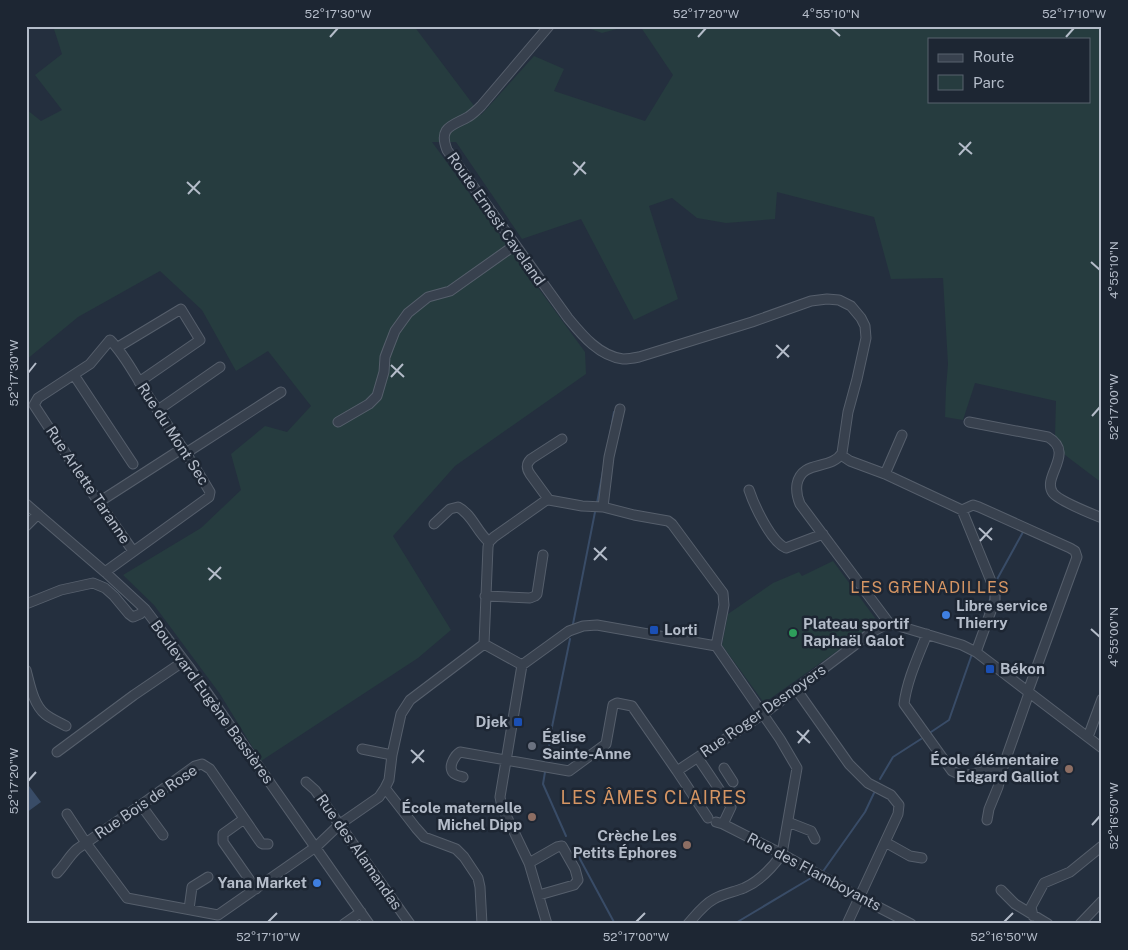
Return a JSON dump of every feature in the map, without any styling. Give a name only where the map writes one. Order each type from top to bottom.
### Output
[{"type":"street","name":"Route Ernest Caveland","points":[[549,26],[481,106],[469,116],[449,127],[444,135],[444,144],[447,150],[552,298],[578,330],[606,354],[624,359],[639,357],[752,322],[811,301],[827,298],[839,300],[851,306],[865,326],[866,338],[848,412],[841,455]]},
{"type":"street","points":[[338,422],[369,404],[377,396],[388,349],[395,331],[408,313],[428,297],[450,291],[515,245]]},
{"type":"street","points":[[118,347],[181,310],[200,340],[139,382]]},
{"type":"street","name":"Rue du Mont Sec","points":[[105,572],[209,497],[210,492],[118,347],[110,340]]},
{"type":"street","name":"Rue Arlette Taranne","points":[[110,340],[90,364],[38,398],[34,405],[132,551]]},
{"type":"street","points":[[158,410],[220,368]]},
{"type":"street","points":[[74,375],[133,464]]},
{"type":"street","points":[[99,502],[280,392]]},
{"type":"street","points":[[604,508],[609,457],[620,409]]},
{"type":"street","points":[[969,422],[1051,439],[1059,449],[1050,485],[1052,493],[1102,518]]},
{"type":"street","points":[[885,474],[902,434]]},
{"type":"street","points":[[549,500],[527,470],[527,465],[528,461],[562,439]]},
{"type":"street","points":[[976,652],[994,600],[995,591],[962,510],[885,474],[850,461],[841,455],[834,461],[809,468],[802,473],[796,492],[800,504],[889,622],[962,645],[976,652],[1102,748]]},
{"type":"street","points":[[749,490],[755,508],[781,546],[786,548],[823,534]]},
{"type":"street","points":[[484,644],[489,542],[549,500],[604,508],[668,521],[723,593],[724,605],[716,646],[780,738],[798,768],[782,854],[774,866],[744,888],[710,902],[688,924]]},
{"type":"street","name":"Boulevard Eugène Bassières","points":[[26,504],[145,609],[184,661],[369,924]]},
{"type":"street","points":[[962,510],[973,506],[979,507],[1070,548],[1076,553],[1076,559],[1028,692],[987,820]]},
{"type":"street","points":[[434,524],[450,509],[458,507],[489,542]]},
{"type":"street","points":[[26,526],[38,514]]},
{"type":"street","points":[[485,596],[530,598],[535,596],[543,556]]},
{"type":"street","points":[[26,604],[61,590],[93,583],[104,588],[114,596],[128,614],[133,617],[145,609]]},
{"type":"street","name":"Rue Roger Desnoyers","points":[[677,771],[763,714],[872,632],[889,622]]},
{"type":"street","points":[[547,924],[529,863],[502,808],[500,797],[522,665],[569,631],[584,626],[597,626],[716,646]]},
{"type":"street","points":[[927,634],[906,690],[904,704],[952,771],[963,776],[1003,767]]},
{"type":"street","points":[[484,644],[522,665]]},
{"type":"street","points":[[67,814],[127,898],[188,909],[218,919],[315,847],[340,824],[379,797],[388,780],[401,714],[410,700],[484,644]]},
{"type":"street","points":[[57,752],[184,661]]},
{"type":"street","points":[[26,670],[40,708],[46,715],[66,726]]},
{"type":"street","points":[[796,689],[849,764],[868,783],[891,796],[899,805],[898,814],[847,924]]},
{"type":"street","points":[[1088,737],[1102,699]]},
{"type":"street","name":"Rue des Flamboyants","points":[[506,760],[566,771],[571,770],[606,744],[613,706],[617,703],[632,706],[677,771],[716,821],[782,854],[859,898],[911,924]]},
{"type":"street","points":[[362,749],[392,755]]},
{"type":"street","points":[[463,777],[451,770],[454,757],[460,752],[506,760]]},
{"type":"street","points":[[698,758],[731,807],[716,821]]},
{"type":"street","name":"Rue Bois de Rose","points":[[57,873],[65,865],[71,854],[195,766],[202,764],[210,769],[261,843],[268,844]]},
{"type":"street","points":[[716,784],[728,775]]},
{"type":"street","name":"Rue des Alamandas","points":[[306,782],[315,790],[340,824],[410,924]]},
{"type":"street","points":[[385,788],[424,837],[456,849],[464,857],[478,878],[482,924]]},
{"type":"street","points":[[141,805],[162,835]]},
{"type":"street","points":[[244,819],[223,834],[222,842],[256,889]]},
{"type":"street","points":[[788,822],[810,831],[815,839]]},
{"type":"street","points":[[885,842],[910,856],[922,858]]},
{"type":"street","points":[[529,863],[562,846],[575,869],[578,880],[574,885],[539,895]]},
{"type":"street","points":[[1033,916],[1031,907],[1044,884],[1070,872],[1102,846]]},
{"type":"street","points":[[188,909],[192,887],[208,876]]},
{"type":"street","points":[[1001,890],[1015,904],[1048,924]]},
{"type":"street","points":[[1080,924],[1102,901]]},
{"type":"street","points":[[344,924],[361,912]]},
{"type":"green space","points":[[53,26],[414,26],[481,115],[534,56],[564,69],[554,91],[645,121],[673,75],[640,26],[1102,26],[1102,481],[1065,455],[1055,436],[1056,401],[975,383],[963,420],[945,417],[948,364],[943,278],[891,279],[874,217],[777,192],[775,219],[726,223],[697,218],[672,198],[649,206],[678,299],[634,320],[581,219],[522,239],[456,142],[432,142],[585,352],[586,374],[455,466],[393,536],[451,630],[418,658],[261,761],[220,694],[154,605],[123,575],[201,528],[241,490],[231,454],[265,426],[287,432],[311,406],[268,351],[236,371],[202,310],[160,271],[78,317],[26,360],[26,109],[41,121],[62,110],[35,75],[62,54]]},
{"type":"green space","points":[[582,26],[628,26],[602,33]]},
{"type":"green space","name":"Plateau sportif Raphaël Galot","points":[[833,561],[878,622],[764,703],[722,645],[728,614],[773,583],[799,572],[802,576]]},
{"type":"water","points":[[26,782],[41,802],[26,813]]},
{"type":"waterway","points":[[610,435],[614,412]]},
{"type":"waterway","points":[[597,503],[603,471]]},
{"type":"waterway","points":[[573,624],[595,512]]},
{"type":"waterway","points":[[995,583],[1023,532]]},
{"type":"waterway","points":[[985,615],[991,596]]},
{"type":"waterway","points":[[546,764],[570,639]]},
{"type":"waterway","points":[[931,732],[949,720],[972,654]]},
{"type":"waterway","points":[[880,779],[893,757],[921,739]]},
{"type":"waterway","points":[[545,772],[543,784],[566,836]]},
{"type":"waterway","points":[[824,870],[865,812],[874,793]]},
{"type":"waterway","points":[[574,848],[615,924]]},
{"type":"waterway","points":[[734,924],[811,878]]},
{"type":"place","name":"Libre service Thierry","points":[[946,615]]},
{"type":"place","name":"Lorti","points":[[654,630]]},
{"type":"place","name":"Plateau sportif Raphaël Galot","points":[[793,633]]},
{"type":"place","name":"Békon","points":[[990,669]]},
{"type":"place","name":"Djek","points":[[518,722]]},
{"type":"place","name":"Église Sainte-Anne","points":[[532,746]]},
{"type":"place","name":"École élémentaire Edgard Galliot","points":[[1069,769]]},
{"type":"place","name":"École maternelle Michel Dipp","points":[[532,817]]},
{"type":"place","name":"Crèche Les Petits Éphores","points":[[687,845]]},
{"type":"place","name":"Yana Market","points":[[317,883]]},
{"type":"district","name":"LES GRENADILLES","points":[[930,587]]},
{"type":"district","name":"LES ÂMES CLAIRES","points":[[654,798]]}]
